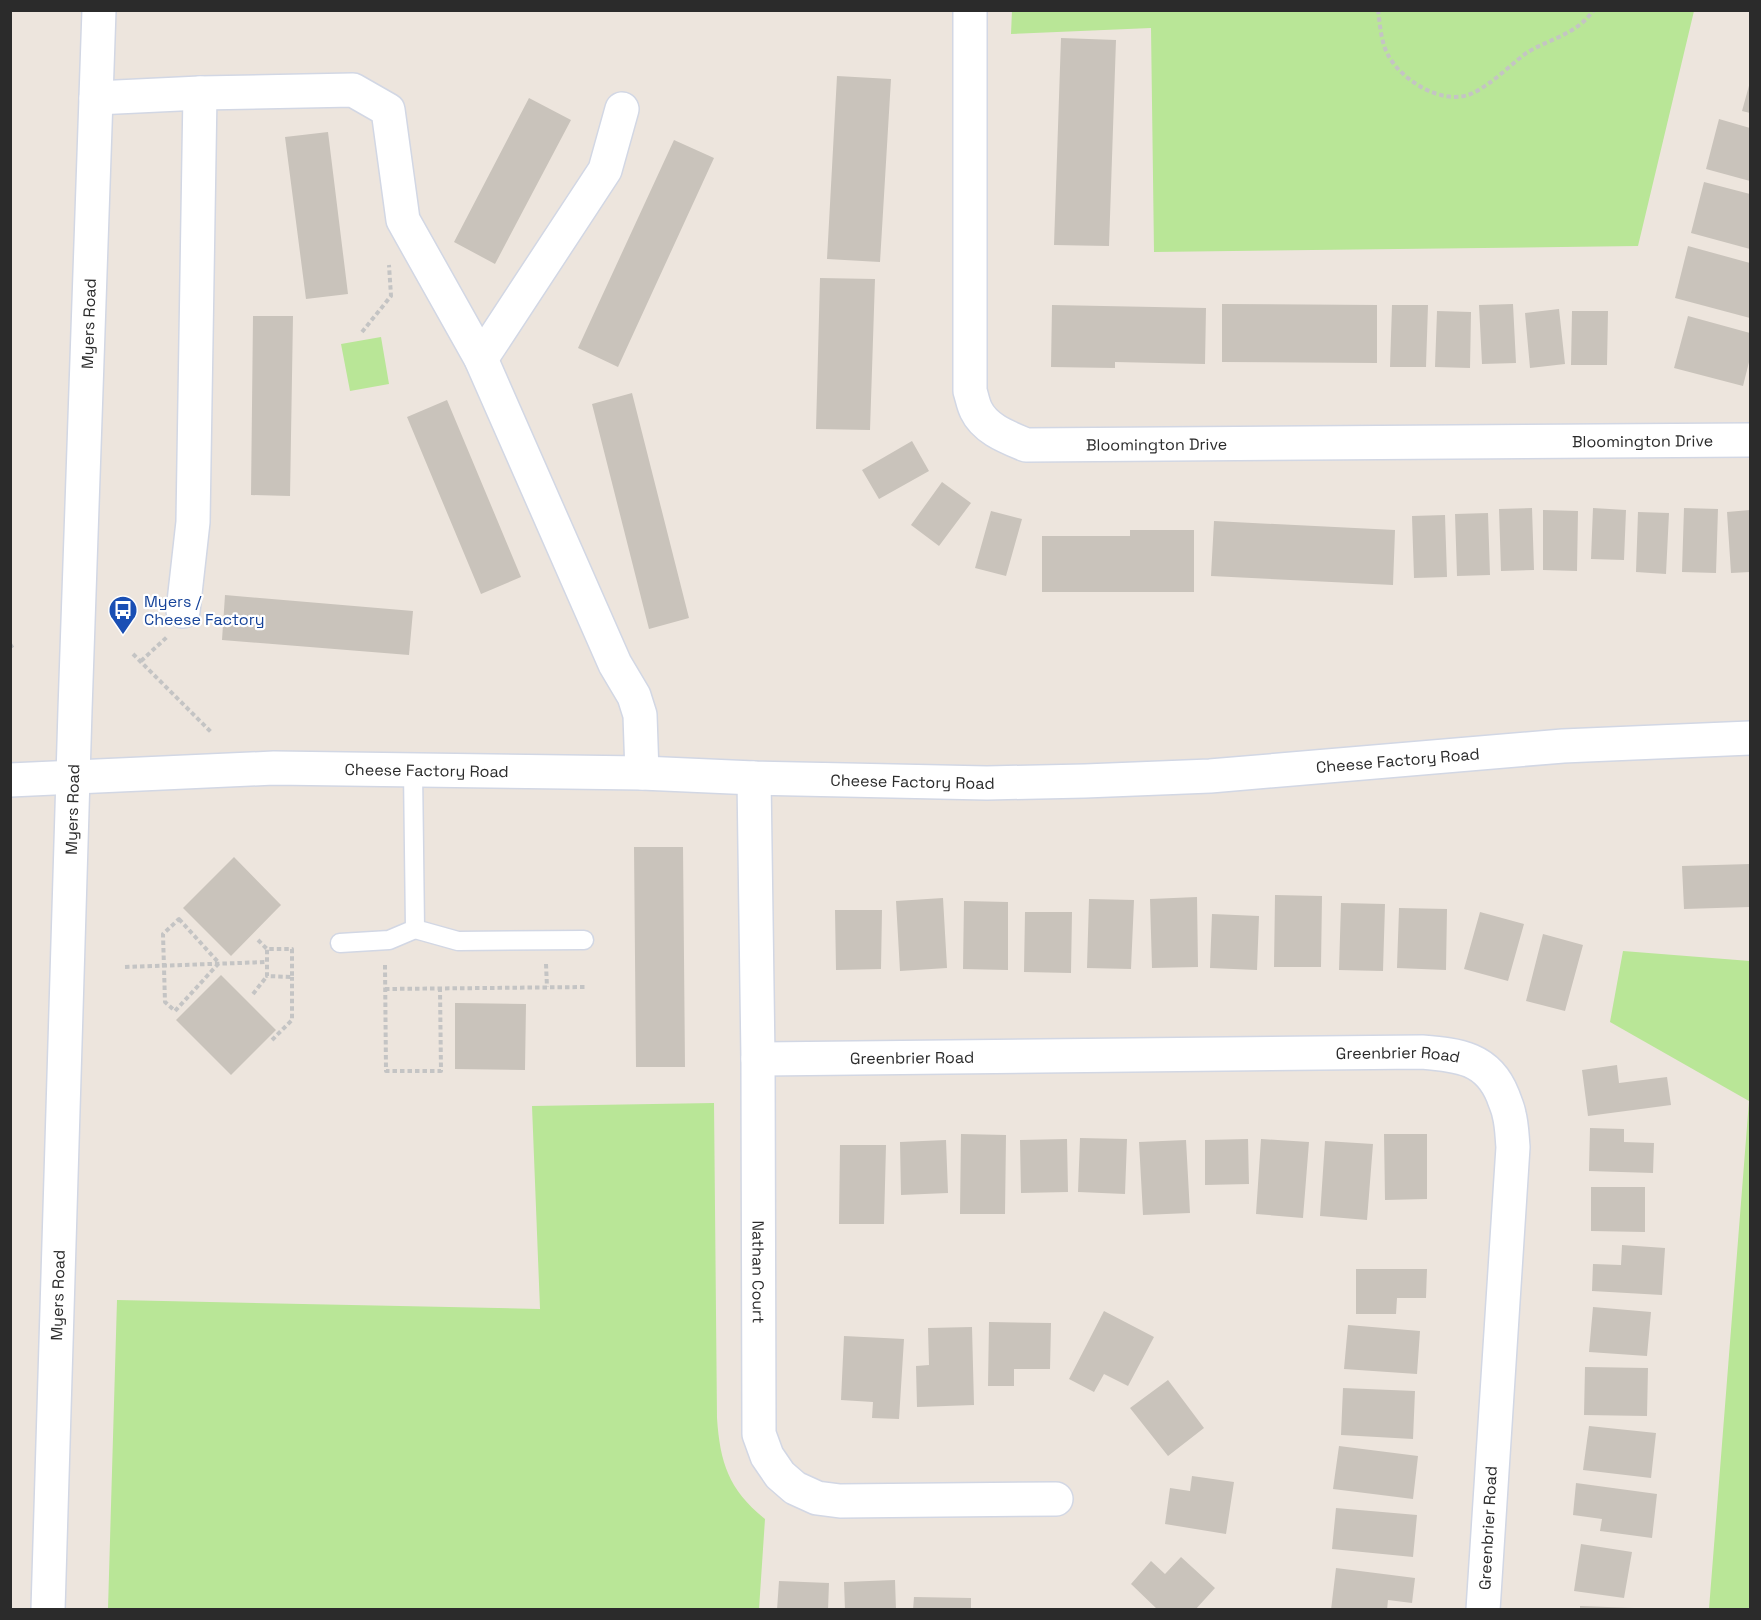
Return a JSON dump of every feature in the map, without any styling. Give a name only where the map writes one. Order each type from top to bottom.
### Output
[{"type":"street","name":"Myers Road","points":[[48,1610],[99,10]]},
{"type":"street","name":"Bloomington Drive","points":[[970,10],[970,391],[976,410],[987,424],[1004,436],[1026,445],[1750,440]]},
{"type":"street","points":[[96,98],[353,90],[388,110],[403,220],[481,358],[610,654],[634,696],[640,715],[642,773]]},
{"type":"street","points":[[183,611],[193,522],[200,93]]},
{"type":"street","points":[[481,358],[605,170],[622,109]]},
{"type":"street","name":"Cheese Factory Road","points":[[10,780],[274,768],[642,773],[987,783],[1210,776],[1563,746],[1750,738]]},
{"type":"street","name":"Nathan Court","points":[[754,778],[758,1059],[759,1434],[767,1456],[780,1475],[795,1488],[817,1498],[840,1501],[1056,1499]]},
{"type":"street","name":"Greenbrier Road","points":[[758,1059],[1422,1052],[1446,1054],[1469,1060],[1487,1070],[1500,1087],[1509,1113],[1513,1147],[1483,1610]]},
{"type":"lane","points":[[413,770],[415,929]]},
{"type":"lane","points":[[340,943],[389,940],[415,929],[458,940],[584,940]]},
{"type":"path","points":[[1378,10],[1382,39],[1388,56],[1409,80],[1432,93],[1453,98],[1472,94],[1500,76],[1526,54],[1577,27],[1594,10]]},
{"type":"path","points":[[362,332],[391,296],[388,267],[403,220]]},
{"type":"path","points":[[134,654],[212,733]]},
{"type":"path","points":[[179,919],[219,963],[175,1011],[165,1002],[164,934],[179,919]]},
{"type":"path","points":[[253,994],[267,976],[267,949],[258,940]]},
{"type":"path","points":[[267,949],[292,949],[292,1020],[272,1040]]},
{"type":"path","points":[[125,967],[267,962]]},
{"type":"path","points":[[385,962],[386,1071],[441,1071],[440,989]]},
{"type":"path","points":[[267,976],[292,977]]},
{"type":"path","points":[[385,989],[585,987]]},
{"type":"green space","points":[[1012,10],[1694,11],[1638,246],[1154,252],[1151,28],[1011,34]]},
{"type":"green space","points":[[381,337],[389,384],[350,391],[341,344]]},
{"type":"green space","points":[[1623,951],[1750,961],[1750,1609],[1709,1609],[1749,1101],[1610,1022]]},
{"type":"green space","points":[[714,1103],[718,1434],[724,1462],[735,1486],[765,1519],[759,1609],[108,1609],[117,1300],[540,1309],[532,1106]]},
{"type":"building","points":[[1061,38],[1116,40],[1109,246],[1054,245]]},
{"type":"building","points":[[837,76],[891,79],[880,262],[827,259]]},
{"type":"building","points":[[1750,82],[1750,113],[1742,111]]},
{"type":"building","points":[[529,98],[571,120],[495,264],[454,242]]},
{"type":"building","points":[[1719,119],[1750,128],[1750,181],[1706,169]]},
{"type":"building","points":[[328,132],[348,294],[306,299],[285,137]]},
{"type":"building","points":[[674,140],[714,158],[618,367],[578,348]]},
{"type":"building","points":[[1704,182],[1750,194],[1750,249],[1691,233]]},
{"type":"building","points":[[1688,246],[1750,263],[1750,318],[1675,298]]},
{"type":"building","points":[[820,278],[875,279],[870,430],[816,429]]},
{"type":"building","points":[[1222,304],[1377,305],[1377,363],[1222,362]]},
{"type":"building","points":[[1513,304],[1516,363],[1482,364],[1479,305]]},
{"type":"building","points":[[1052,305],[1206,308],[1205,364],[1115,362],[1115,368],[1051,367]]},
{"type":"building","points":[[1392,305],[1428,305],[1426,367],[1390,367]]},
{"type":"building","points":[[1559,309],[1565,364],[1530,368],[1525,313]]},
{"type":"building","points":[[1437,311],[1471,312],[1470,368],[1435,367]]},
{"type":"building","points":[[1572,311],[1608,311],[1607,365],[1571,365]]},
{"type":"building","points":[[253,316],[293,316],[290,496],[251,495]]},
{"type":"building","points":[[1688,316],[1750,333],[1750,358],[1743,386],[1674,368]]},
{"type":"building","points":[[632,393],[689,618],[649,629],[592,404]]},
{"type":"building","points":[[447,400],[521,577],[481,594],[407,417]]},
{"type":"building","points":[[912,441],[929,471],[879,499],[862,470]]},
{"type":"building","points":[[942,482],[971,503],[939,546],[911,525]]},
{"type":"building","points":[[1532,508],[1534,570],[1501,571],[1499,509]]},
{"type":"building","points":[[1593,508],[1626,510],[1624,560],[1591,559]]},
{"type":"building","points":[[1684,508],[1718,509],[1716,573],[1682,572]]},
{"type":"building","points":[[1543,510],[1578,511],[1577,571],[1543,570]]},
{"type":"building","points":[[1750,510],[1750,572],[1731,573],[1727,512]]},
{"type":"building","points":[[991,511],[1022,519],[1006,576],[975,568]]},
{"type":"building","points":[[1638,512],[1669,513],[1666,574],[1636,572]]},
{"type":"building","points":[[1488,513],[1490,575],[1457,576],[1455,514]]},
{"type":"building","points":[[1445,515],[1447,577],[1414,578],[1412,516]]},
{"type":"building","points":[[1214,521],[1395,530],[1393,585],[1211,576]]},
{"type":"building","points":[[1130,530],[1194,530],[1194,592],[1042,592],[1042,536],[1130,536]]},
{"type":"building","points":[[225,595],[413,611],[409,655],[222,640]]},
{"type":"building","points":[[634,847],[683,847],[685,1067],[636,1067]]},
{"type":"building","points":[[234,857],[281,905],[231,956],[183,908]]},
{"type":"building","points":[[1750,864],[1750,907],[1684,909],[1682,866]]},
{"type":"building","points":[[1275,895],[1322,896],[1321,967],[1274,967]]},
{"type":"building","points":[[1197,897],[1198,967],[1152,968],[1150,899]]},
{"type":"building","points":[[943,898],[947,968],[900,971],[896,901]]},
{"type":"building","points":[[1089,899],[1134,900],[1131,969],[1087,968]]},
{"type":"building","points":[[964,901],[1008,902],[1008,970],[963,969]]},
{"type":"building","points":[[1341,903],[1385,904],[1383,971],[1339,970]]},
{"type":"building","points":[[1399,908],[1447,909],[1446,970],[1397,968]]},
{"type":"building","points":[[835,910],[882,910],[881,969],[836,970]]},
{"type":"building","points":[[1025,912],[1072,912],[1071,973],[1024,972]]},
{"type":"building","points":[[1480,912],[1524,924],[1508,981],[1464,969]]},
{"type":"building","points":[[1212,914],[1259,916],[1257,970],[1210,968]]},
{"type":"building","points":[[1543,934],[1583,945],[1565,1011],[1526,1001]]},
{"type":"building","points":[[221,975],[276,1030],[231,1075],[176,1020]]},
{"type":"building","points":[[455,1003],[526,1004],[525,1070],[455,1069]]},
{"type":"building","points":[[1617,1065],[1619,1083],[1667,1077],[1671,1105],[1588,1116],[1582,1070]]},
{"type":"building","points":[[1590,1128],[1624,1129],[1624,1142],[1654,1143],[1653,1173],[1589,1171]]},
{"type":"building","points":[[961,1134],[1006,1135],[1005,1214],[960,1214]]},
{"type":"building","points":[[1384,1134],[1427,1134],[1427,1199],[1385,1200]]},
{"type":"building","points":[[1080,1138],[1127,1139],[1125,1194],[1078,1192]]},
{"type":"building","points":[[1067,1139],[1068,1192],[1021,1193],[1020,1140]]},
{"type":"building","points":[[1248,1139],[1249,1184],[1205,1185],[1205,1140]]},
{"type":"building","points":[[1261,1139],[1309,1142],[1303,1218],[1256,1214]]},
{"type":"building","points":[[946,1140],[948,1193],[901,1195],[900,1142]]},
{"type":"building","points":[[1186,1140],[1190,1213],[1143,1215],[1139,1142]]},
{"type":"building","points":[[1325,1141],[1373,1144],[1367,1220],[1320,1216]]},
{"type":"building","points":[[840,1145],[886,1145],[884,1224],[839,1224]]},
{"type":"building","points":[[1591,1187],[1645,1187],[1645,1232],[1591,1231]]},
{"type":"building","points":[[1622,1245],[1665,1248],[1662,1295],[1592,1291],[1593,1264],[1621,1265]]},
{"type":"building","points":[[1356,1269],[1427,1269],[1426,1298],[1397,1298],[1396,1314],[1356,1314]]},
{"type":"building","points":[[1593,1307],[1651,1312],[1647,1356],[1589,1352]]},
{"type":"building","points":[[1104,1311],[1154,1337],[1128,1386],[1104,1374],[1094,1392],[1069,1379]]},
{"type":"building","points":[[989,1322],[1051,1323],[1050,1369],[1014,1369],[1014,1386],[988,1386]]},
{"type":"building","points":[[1348,1325],[1420,1331],[1417,1374],[1344,1369]]},
{"type":"building","points":[[972,1327],[974,1405],[917,1407],[916,1366],[929,1365],[928,1328]]},
{"type":"building","points":[[844,1336],[904,1339],[899,1419],[872,1418],[873,1402],[841,1400]]},
{"type":"building","points":[[1585,1367],[1648,1368],[1647,1416],[1584,1415]]},
{"type":"building","points":[[1168,1380],[1204,1428],[1168,1456],[1130,1408]]},
{"type":"building","points":[[1343,1388],[1415,1391],[1413,1439],[1341,1435]]},
{"type":"building","points":[[1589,1426],[1656,1433],[1651,1478],[1583,1470]]},
{"type":"building","points":[[1339,1446],[1418,1456],[1413,1499],[1333,1489]]},
{"type":"building","points":[[1192,1476],[1234,1482],[1226,1534],[1165,1524],[1170,1488],[1190,1491]]},
{"type":"building","points":[[1576,1483],[1657,1494],[1652,1538],[1600,1531],[1602,1519],[1573,1515]]},
{"type":"building","points":[[1336,1508],[1417,1515],[1413,1557],[1332,1549]]},
{"type":"building","points":[[1581,1544],[1632,1552],[1624,1598],[1574,1591]]},
{"type":"building","points":[[1181,1557],[1215,1588],[1195,1610],[1158,1610],[1131,1584],[1151,1561],[1165,1574]]},
{"type":"building","points":[[1336,1568],[1415,1578],[1412,1603],[1388,1600],[1387,1610],[1331,1610]]},
{"type":"building","points":[[895,1580],[896,1610],[845,1610],[844,1582]]},
{"type":"building","points":[[779,1581],[829,1583],[828,1610],[777,1610]]},
{"type":"building","points":[[914,1597],[971,1598],[971,1610],[913,1610]]},
{"type":"building","points":[[1580,1606],[1634,1608],[1634,1610],[1580,1610]]},
{"type":"place","name":"Myers / Cheese Factory","points":[[123,636]]}]
